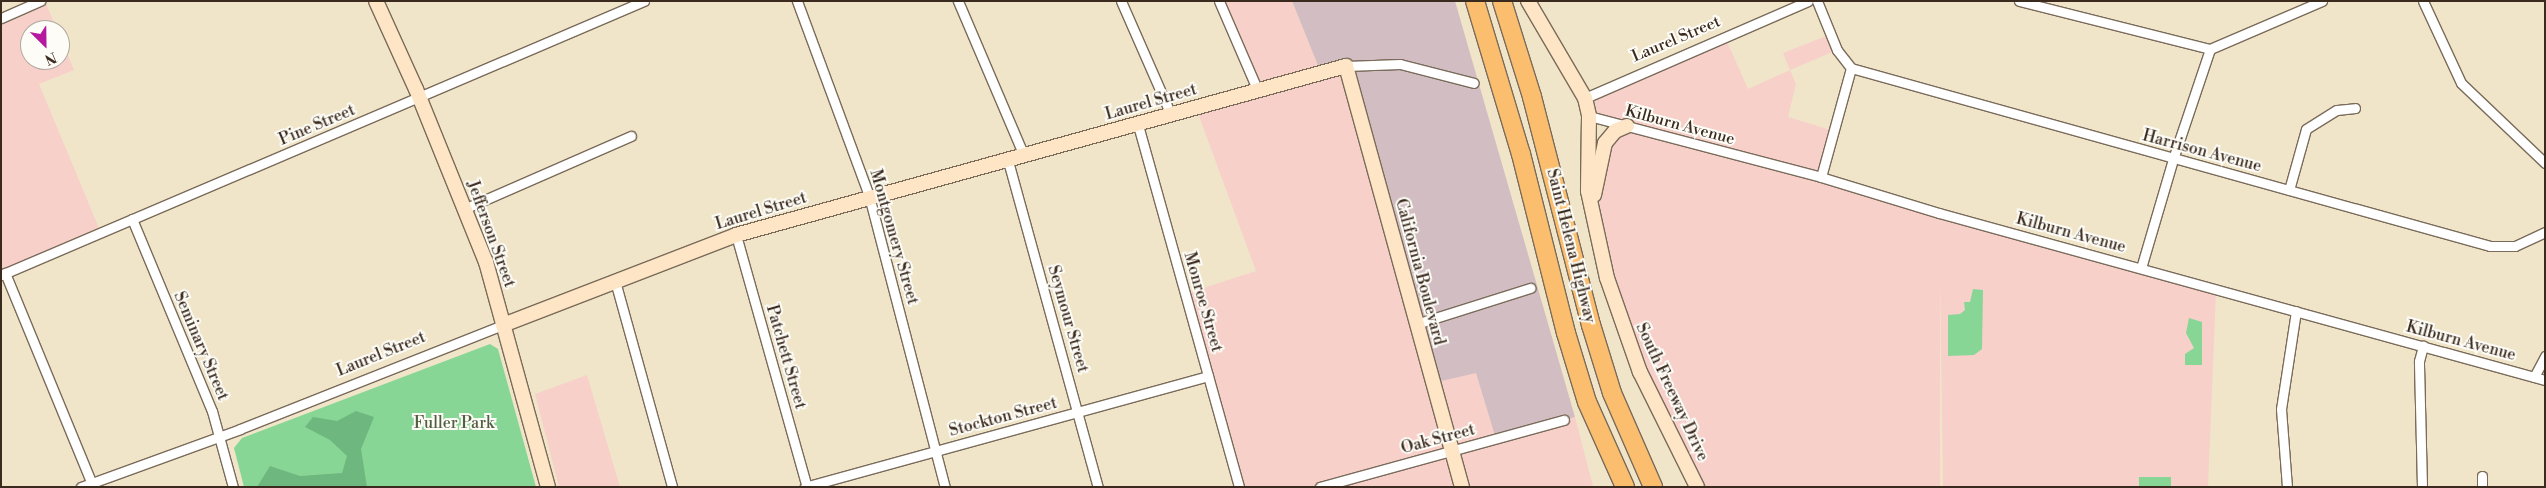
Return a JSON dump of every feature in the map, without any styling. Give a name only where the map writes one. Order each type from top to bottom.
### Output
[{"type":"highway","name":"Saint Helena Highway","points":[[1475,1],[1497,70],[1566,333],[1588,402],[1625,487]]},
{"type":"highway","name":"Saint Helena Highway","points":[[1502,1],[1532,97],[1591,325],[1612,393],[1653,487]]},
{"type":"highway","points":[[1588,402],[1617,487]]},
{"type":"street","points":[[1,18],[40,1]]},
{"type":"street","name":"Jefferson Street","points":[[376,1],[466,208],[486,262],[548,487]]},
{"type":"street","name":"Pine Street","points":[[3,274],[420,99],[644,1]]},
{"type":"street","name":"Montgomery Street","points":[[797,1],[869,196],[945,487]]},
{"type":"street","points":[[958,1],[1024,156]]},
{"type":"street","points":[[1121,1],[1171,116]]},
{"type":"street","points":[[1219,1],[1257,89]]},
{"type":"street","name":"South Freeway Drive","points":[[1528,1],[1585,98],[1588,116],[1587,172],[1591,213],[1631,350],[1697,487]]},
{"type":"street","name":"Laurel Street","points":[[1585,98],[1808,1]]},
{"type":"street","points":[[1817,1],[1837,50],[1851,68],[1821,177]]},
{"type":"street","points":[[2019,1],[2210,49],[2322,1]]},
{"type":"street","points":[[2423,1],[2460,83],[2545,163]]},
{"type":"street","points":[[2141,268],[2173,159],[2210,49]]},
{"type":"street","name":"Laurel Street","points":[[81,487],[93,485],[736,235],[869,196],[1138,125],[1257,89],[1346,66],[1400,64],[1474,83]]},
{"type":"street","name":"California Boulevard","points":[[1346,66],[1462,487]]},
{"type":"street","name":"Harrison Avenue","points":[[1851,68],[2490,246],[2515,246],[2545,232]]},
{"type":"street","points":[[2288,190],[2306,128],[2337,110],[2355,108]]},
{"type":"street","name":"Kilburn Avenue","points":[[1588,116],[1821,177],[2545,380]]},
{"type":"street","name":"Monroe Street","points":[[1138,125],[1239,487]]},
{"type":"street","points":[[1591,213],[1605,143],[1616,131],[1627,126]]},
{"type":"street","points":[[466,208],[632,136]]},
{"type":"street","name":"Seymour Street","points":[[1008,160],[1079,411],[1098,487]]},
{"type":"street","name":"Seminary Street","points":[[132,219],[212,411],[233,487]]},
{"type":"street","name":"Patchett Street","points":[[736,235],[806,487]]},
{"type":"street","points":[[3,274],[93,485]]},
{"type":"street","points":[[615,281],[672,487]]},
{"type":"street","points":[[1416,324],[1530,288]]},
{"type":"street","points":[[2287,487],[2281,409],[2296,311]]},
{"type":"street","points":[[2422,487],[2419,361],[2423,346]]},
{"type":"street","points":[[2534,377],[2545,356]]},
{"type":"street","name":"Stockton Street","points":[[806,487],[1208,376]]},
{"type":"street","name":"Oak Street","points":[[1320,487],[1564,420]]},
{"type":"street","points":[[2482,476],[2482,487]]},
{"type":"shaded area","points":[[40,1],[45,1],[53,20],[20,20],[20,70],[70,70],[70,60],[74,70],[39,84],[101,233],[1,275],[1,18]]},
{"type":"shaded area","points":[[1219,1],[1292,1],[1321,73],[1346,66],[1476,372],[1564,420],[1575,417],[1593,486],[1239,487],[1185,294],[1256,271],[1196,108],[1257,89]]},
{"type":"shaded area","points":[[1292,1],[1455,1],[1575,417],[1496,439],[1476,373],[1433,383],[1346,67],[1321,73]]},
{"type":"shaded area","points":[[1831,34],[1837,50],[1790,70],[1783,53]]},
{"type":"shaded area","points":[[1725,37],[1748,89],[1790,70],[1796,84],[1788,117],[1834,131],[1821,177],[2216,290],[2208,487],[1943,487],[1940,275],[1940,487],[1697,487],[1648,389],[1591,213],[1605,143],[1626,127],[1589,116],[1585,98]]},
{"type":"shaded area","points":[[587,375],[620,487],[559,487],[535,394]]},
{"type":"green space","points":[[1973,289],[1983,290],[1982,349],[1974,355],[1948,356],[1948,315],[1960,314],[1965,310],[1964,302],[1970,302]]},
{"type":"green space","points":[[2189,318],[2202,322],[2202,365],[2185,365],[2185,354],[2194,348],[2186,333]]},
{"type":"green space","name":"Fuller Park","points":[[490,344],[498,349],[536,487],[244,487],[234,448],[242,438]]},
{"type":"green space","points":[[356,411],[374,417],[361,449],[367,487],[257,487],[270,466],[300,476],[342,473],[347,456],[330,440],[305,427],[313,417],[337,421]]},
{"type":"green space","points":[[2139,477],[2171,477],[2171,487],[2139,487]]}]
